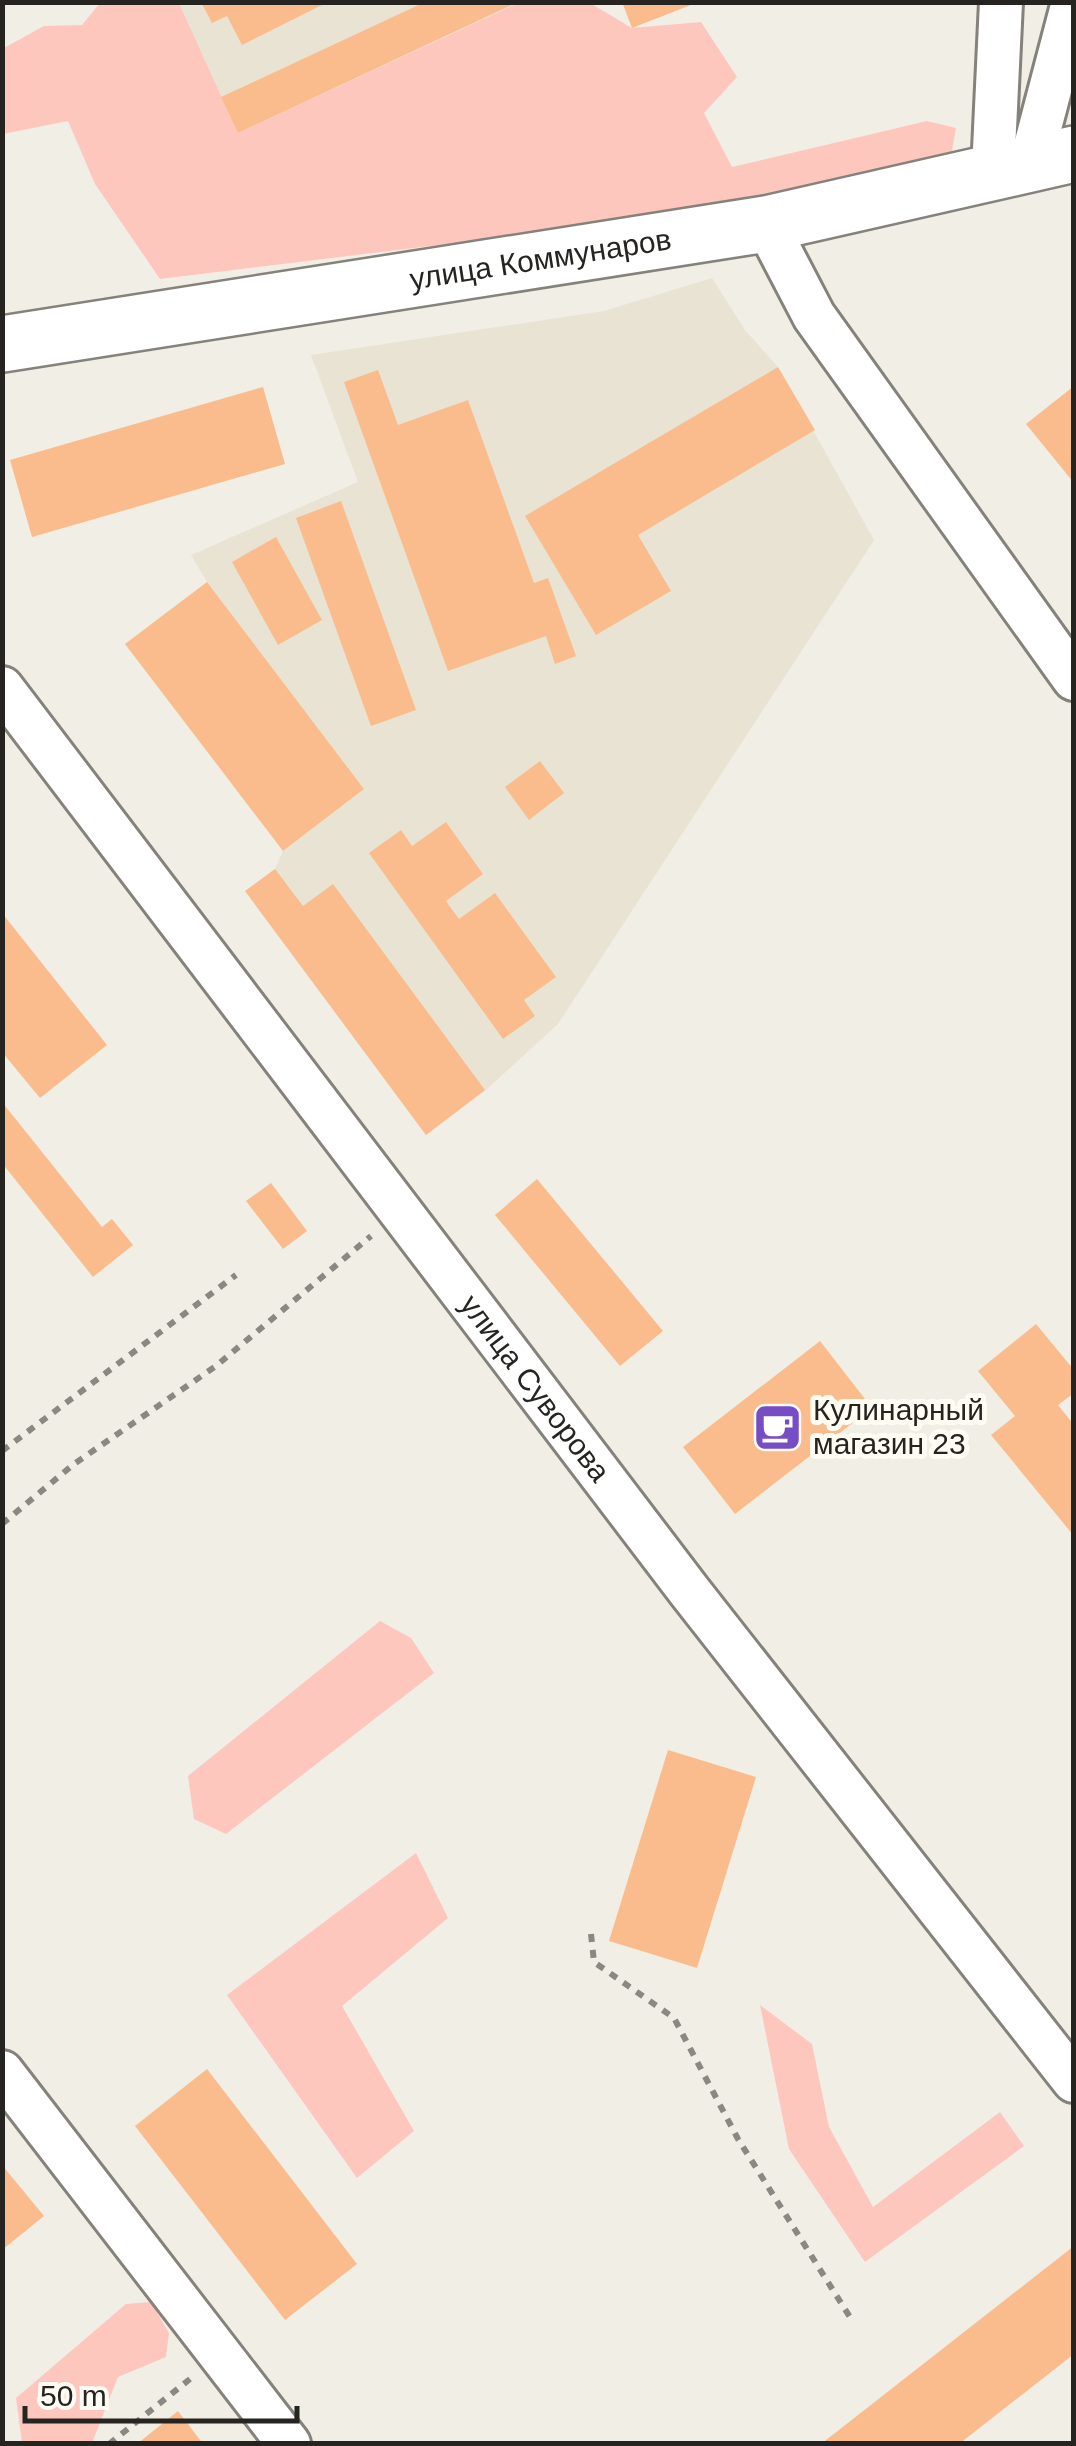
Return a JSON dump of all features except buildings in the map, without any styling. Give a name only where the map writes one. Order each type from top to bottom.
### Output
[{"type":"main road","name":"улица Коммунаров","points":[[2,344],[766,224],[1032,162]]},
{"type":"street","points":[[1001,2],[1032,162]]},
{"type":"street","points":[[1032,162],[1073,2]]},
{"type":"street","points":[[766,224],[814,316],[1074,679]]},
{"type":"street","name":"улица Суворова","points":[[2,688],[690,1592],[1074,2080]]},
{"type":"street","points":[[2,2072],[289,2444]]},
{"type":"path","points":[[2,1524],[74,1464],[216,1366],[400,1211]]},
{"type":"path","points":[[2,1451],[236,1275]]},
{"type":"path","points":[[591,1934],[594,1962],[674,2018],[738,2139],[853,2322]]},
{"type":"path","points":[[109,2444],[221,2355]]},
{"type":"shaded area","points":[[100,3],[179,3],[238,133],[518,3],[590,3],[632,28],[701,22],[737,77],[704,113],[732,167],[927,121],[956,128],[952,151],[748,207],[160,279],[95,184],[68,121],[3,134],[2,49],[44,26],[82,25]]},
{"type":"shaded area","points":[[179,3],[518,3],[238,133]]},
{"type":"shaded area","points":[[712,278],[745,330],[778,367],[874,540],[558,1024],[486,1090],[426,1135],[245,891],[275,869],[283,851],[364,789],[207,582],[191,555],[358,482],[311,355],[604,311]]},
{"type":"shaded area","points":[[380,1621],[411,1638],[434,1673],[226,1834],[194,1819],[188,1776]]},
{"type":"shaded area","points":[[416,1853],[448,1918],[342,2006],[414,2131],[357,2178],[227,1995]]},
{"type":"shaded area","points":[[760,2005],[812,2044],[829,2127],[873,2207],[1000,2112],[1024,2146],[865,2262],[789,2149]]},
{"type":"shaded area","points":[[151,2302],[169,2333],[166,2357],[118,2377],[92,2443],[22,2443],[16,2398],[126,2304]]},
{"type":"place","name":"Кулинарный магазин 23","points":[[778,1427]]}]
